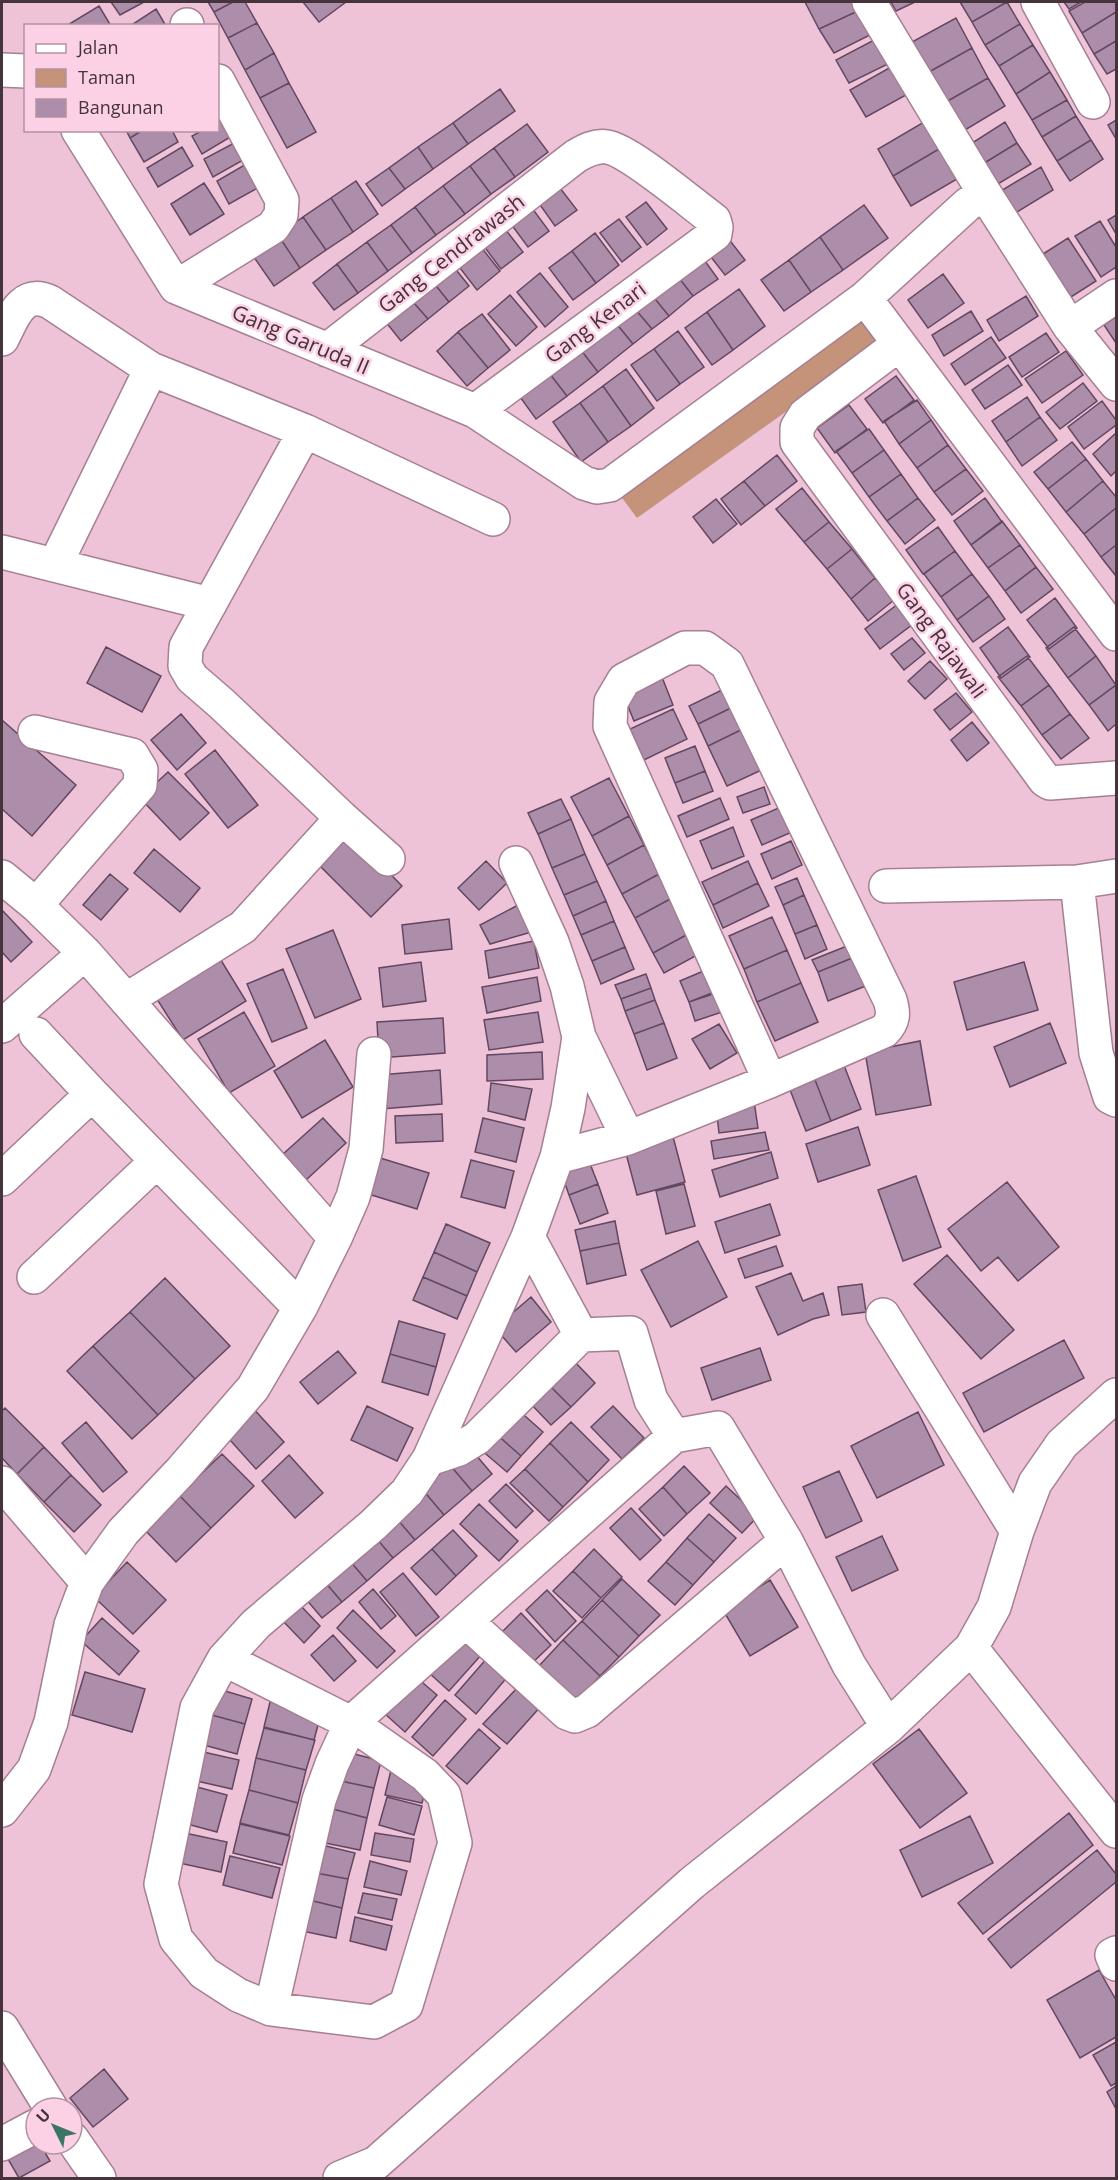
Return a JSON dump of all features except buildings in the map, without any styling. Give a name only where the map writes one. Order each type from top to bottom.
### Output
[{"type":"street","points":[[869,2],[976,199],[1070,327],[1116,384]]},
{"type":"street","points":[[1038,2],[1093,102]]},
{"type":"street","points":[[2,70],[24,70]]},
{"type":"street","points":[[79,132],[176,286],[273,227],[282,215],[282,200],[219,83]]},
{"type":"street","name":"Gang Cendrawash","points":[[327,350],[576,156],[591,148],[606,147],[625,153],[714,220],[717,227],[715,234]]},
{"type":"street","points":[[976,199],[865,298],[1116,634]]},
{"type":"street","name":"Gang Kenari","points":[[475,411],[715,234]]},
{"type":"street","name":"Gang Garuda II","points":[[176,286],[475,411],[584,483],[597,487],[610,485],[865,298]]},
{"type":"street","points":[[1070,327],[1116,296]]},
{"type":"street","points":[[2,339],[19,306],[29,299],[39,297],[151,369],[305,431],[493,519]]},
{"type":"street","name":"Gang Rajawali","points":[[898,345],[805,415],[797,428],[797,442],[1045,780],[1050,783],[1116,778]]},
{"type":"street","points":[[55,565],[151,369]]},
{"type":"street","points":[[305,431],[186,647],[185,666],[192,678],[388,859]]},
{"type":"street","points":[[2,552],[210,604]]},
{"type":"street","points":[[557,1157],[627,1138],[770,1081],[884,1031],[894,1017],[893,1008],[727,664],[705,648],[685,648],[624,680],[611,702],[610,726],[770,1081]]},
{"type":"street","points":[[35,732],[132,755],[141,770],[140,785],[36,905]]},
{"type":"street","points":[[126,1000],[243,927],[342,818]]},
{"type":"street","points":[[516,863],[552,942],[567,986],[579,1037],[627,1138]]},
{"type":"street","points":[[886,886],[1077,882],[1116,876]]},
{"type":"street","points":[[2,877],[36,905],[85,953],[335,1239]]},
{"type":"street","points":[[1077,882],[1106,1050],[1110,1097],[1116,1100]]},
{"type":"street","points":[[2,1026],[85,953]]},
{"type":"street","points":[[36,1034],[300,1308]]},
{"type":"street","points":[[224,1659],[351,1724],[424,1775],[444,1795],[455,1843],[406,2005],[375,2022],[271,2009],[238,1995],[204,1973],[176,1939],[161,1884],[198,1708],[224,1659],[256,1624],[372,1525],[407,1492],[429,1460],[528,1237],[557,1157],[568,1108],[579,1037]]},
{"type":"street","points":[[2,1810],[34,1769],[38,1760],[51,1722],[71,1625],[87,1582],[123,1532],[180,1472],[253,1388],[300,1308],[335,1239],[354,1197],[366,1149],[374,1054]]},
{"type":"street","points":[[2,1179],[92,1094]]},
{"type":"street","points":[[34,1277],[157,1161]]},
{"type":"street","points":[[528,1237],[581,1335]]},
{"type":"street","points":[[884,1315],[1017,1531]]},
{"type":"street","points":[[429,1460],[459,1449],[477,1438],[581,1335],[631,1333],[651,1400],[674,1436]]},
{"type":"street","points":[[340,2178],[376,2163],[692,1883],[888,1727],[971,1648],[994,1607],[1017,1531],[1035,1483],[1062,1444],[1116,1395]]},
{"type":"street","points":[[271,2009],[319,1800],[332,1764],[351,1724],[674,1436],[718,1428],[786,1541],[849,1665],[888,1727]]},
{"type":"street","points":[[2,1483],[87,1582]]},
{"type":"street","points":[[467,1622],[567,1713],[575,1716],[587,1711],[786,1541]]},
{"type":"street","points":[[971,1648],[1116,1832]]},
{"type":"street","points":[[1116,1953],[1112,1955],[1116,1964]]},
{"type":"street","points":[[2,2028],[44,2096]]},
{"type":"street","points":[[2,2144],[24,2132]]},
{"type":"street","points":[[80,2156],[90,2176]]},
{"type":"green space","points":[[865,319],[882,343],[637,518],[617,491]]}]
